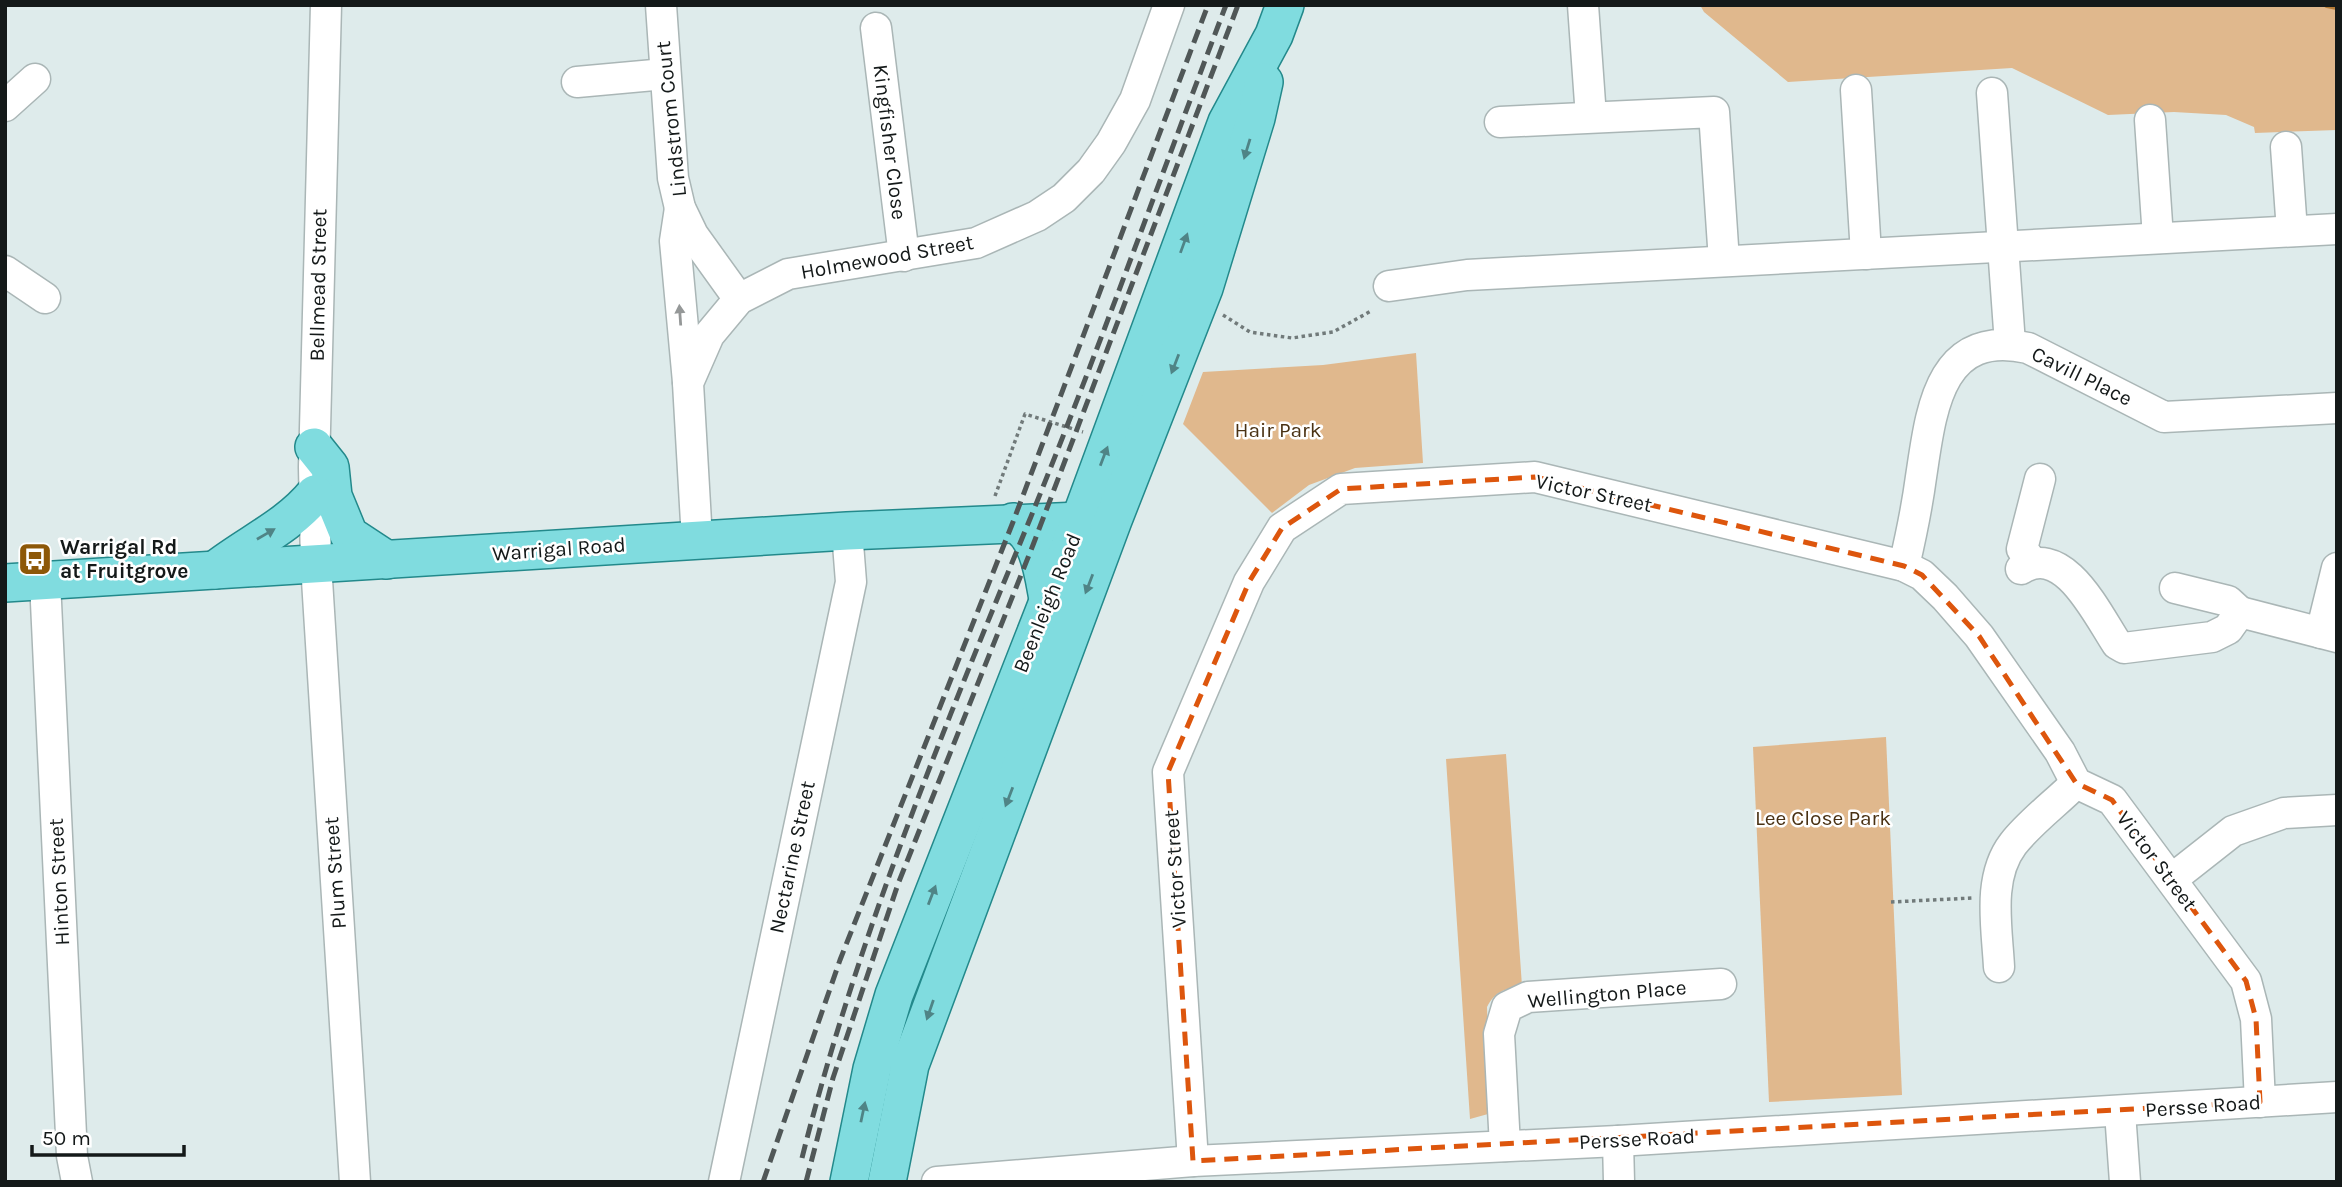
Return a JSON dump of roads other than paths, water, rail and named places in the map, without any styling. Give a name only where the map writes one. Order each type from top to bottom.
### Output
[{"type":"main road","name":"Beenleigh Road","points":[[887,1182],[911,1065],[1097,520],[1204,288],[1256,118],[1279,20]]},
{"type":"main road","points":[[314,447],[330,467],[333,496],[349,535],[387,560]]},
{"type":"main road","points":[[215,570],[238,551],[293,519],[315,494]]},
{"type":"main road","points":[[1004,509],[1025,529],[1036,552],[1048,599]]},
{"type":"main road","name":"Warrigal Road","points":[[5,583],[847,531],[1004,509],[1097,520]]},
{"type":"main road","name":"Beenleigh Road","points":[[855,1181],[872,1069],[894,995],[1048,599],[1097,520]]},
{"type":"street","name":"Bellmead Street","points":[[316,564],[314,447],[326,5]]},
{"type":"street","name":"Lindstrom Court","points":[[661,5],[673,178],[680,208],[693,235],[739,299]]},
{"type":"street","name":"Holmewood Street","points":[[697,540],[688,383],[709,335],[739,299],[788,274],[976,243],[1019,226],[1064,198],[1091,171],[1111,144],[1135,100],[1170,5]]},
{"type":"street","points":[[1583,5],[1591,117]]},
{"type":"street","name":"Kingfisher Close","points":[[876,28],[904,256]]},
{"type":"street","points":[[577,82],[665,74]]},
{"type":"street","points":[[5,106],[35,79]]},
{"type":"street","points":[[1856,90],[1866,254]]},
{"type":"street","points":[[1992,93],[2010,344]]},
{"type":"street","points":[[1500,122],[1714,112],[1724,261]]},
{"type":"street","points":[[2150,120],[2158,239]]},
{"type":"street","points":[[2286,147],[2292,231]]},
{"type":"street","points":[[680,208],[675,241],[688,383]]},
{"type":"street","points":[[1410,277],[2337,229]]},
{"type":"street","points":[[5,271],[45,298]]},
{"type":"street","name":"Cavill Place","points":[[1904,566],[1933,403],[1949,372],[1973,350],[2010,344],[2028,348],[2164,417],[2337,408]]},
{"type":"street","name":"Victor Street","points":[[1193,1161],[1168,772],[1249,582],[1282,528],[1341,489],[1535,477],[1904,566],[1922,575],[1979,636],[2060,752],[2076,783],[2112,800],[2246,981],[2256,1019],[2260,1102]]},
{"type":"street","points":[[2039,479],[2022,549],[2026,566],[2053,565],[2072,577],[2117,644],[2124,648],[2212,637],[2228,629],[2240,612]]},
{"type":"street","name":"Nectarine Street","points":[[724,1182],[850,582],[847,531]]},
{"type":"street","name":"Plum Street","points":[[316,564],[355,1182]]},
{"type":"street","points":[[2175,588],[2228,601],[2240,612],[2329,635],[2337,568]]},
{"type":"street","name":"Hinton Street","points":[[45,581],[72,1156],[77,1182]]},
{"type":"street","points":[[1999,967],[1995,897],[2001,866],[2013,844],[2076,783]]},
{"type":"street","points":[[2172,879],[2233,831],[2284,813],[2337,810]]},
{"type":"street","name":"Wellington Place","points":[[1505,1146],[1499,1034],[1507,1007],[1528,998],[1721,984]]},
{"type":"street","name":"Persse Road","points":[[937,1182],[1193,1161],[1618,1141],[2337,1097]]},
{"type":"street","points":[[2120,1112],[2125,1182]]},
{"type":"street","points":[[1618,1141],[1619,1182]]},
{"type":"waterway","points":[[2327,5],[2337,7]]},
{"type":"railway","points":[[763,1182],[840,960],[1013,522],[1208,5]]},
{"type":"railway","points":[[802,1158],[849,995],[904,834],[1081,391],[1226,5]]},
{"type":"railway","points":[[806,1182],[833,1078],[898,884],[1033,545],[1238,5]]},
{"type":"place","name":"Warrigal Rd at Fruitgrove","points":[[35,559]]},
{"type":"park label","name":"Hair Park","points":[[1278,430]]},
{"type":"park label","name":"Lee Close Park","points":[[1823,818]]}]
